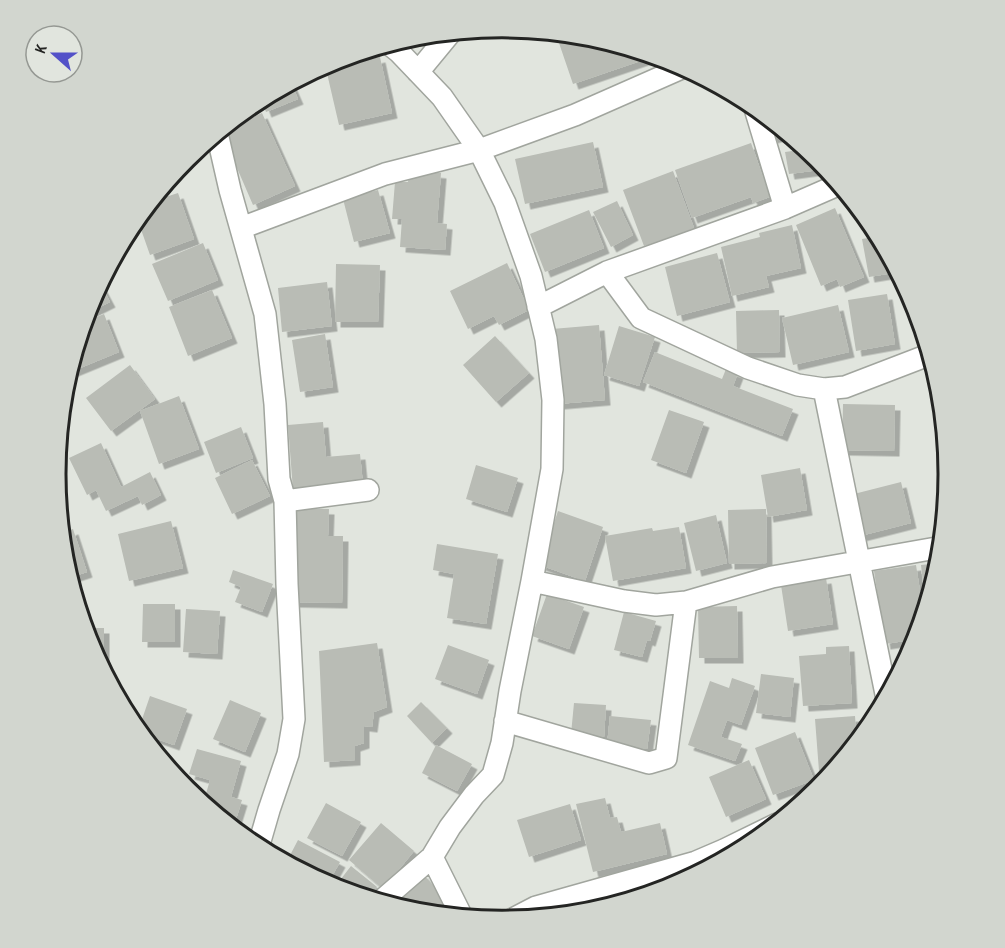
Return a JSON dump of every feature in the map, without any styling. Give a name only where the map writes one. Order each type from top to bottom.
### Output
[{"type":"street","points":[[418,72],[443,41]]},
{"type":"street","points":[[388,895],[432,857],[450,827],[474,795],[493,775],[502,743],[552,469],[553,400],[546,339],[531,276],[505,203],[479,150],[442,97],[396,51]]},
{"type":"street","points":[[241,228],[385,174],[479,150],[575,115],[672,72]]},
{"type":"street","points":[[759,121],[785,208]]},
{"type":"street","points":[[219,143],[265,314],[275,404],[279,479],[285,501],[286,584],[294,719],[288,754],[261,838]]},
{"type":"street","points":[[538,307],[607,272],[785,208],[832,187]]},
{"type":"street","points":[[607,272],[641,318],[748,368],[798,385],[824,389],[845,387],[923,357]]},
{"type":"street","points":[[824,389],[884,686]]},
{"type":"street","points":[[285,501],[368,490]]},
{"type":"street","points":[[532,581],[624,601],[656,605],[686,602],[772,577],[932,549]]},
{"type":"street","points":[[505,721],[649,763],[666,758],[686,602]]},
{"type":"street","points":[[432,857],[458,908]]},
{"type":"street","points":[[587,902],[678,873]]},
{"type":"street","points":[[532,910],[565,906]]},
{"type":"building","points":[[559,43],[588,46],[642,61],[573,84]]},
{"type":"building","points":[[380,57],[392,113],[339,125],[327,75],[362,61]]},
{"type":"building","points":[[294,91],[298,99],[266,112],[265,108]]},
{"type":"building","points":[[262,113],[295,186],[253,205],[224,138],[250,118]]},
{"type":"building","points":[[769,129],[778,136],[772,138]]},
{"type":"building","points":[[593,142],[603,187],[525,204],[515,159]]},
{"type":"building","points":[[751,143],[770,197],[753,203],[751,197],[692,218],[675,170]]},
{"type":"building","points":[[795,151],[816,170],[789,174],[785,152]]},
{"type":"building","points":[[410,170],[441,173],[437,223],[447,224],[445,250],[400,247],[402,219],[392,219],[395,182],[408,182]]},
{"type":"building","points":[[673,171],[694,228],[644,246],[623,190]]},
{"type":"building","points":[[378,190],[390,233],[354,242],[343,199]]},
{"type":"building","points":[[178,193],[194,239],[150,255],[141,230],[165,197]]},
{"type":"building","points":[[617,201],[633,235],[611,247],[593,212]]},
{"type":"building","points":[[835,208],[864,277],[840,287],[837,279],[821,286],[796,225]]},
{"type":"building","points":[[589,210],[604,248],[545,272],[530,234]]},
{"type":"building","points":[[792,225],[801,268],[766,276],[769,287],[732,296],[721,247],[760,237],[759,233]]},
{"type":"building","points":[[869,238],[890,273],[869,277],[862,239]]},
{"type":"building","points":[[203,243],[218,280],[168,301],[152,264]]},
{"type":"building","points":[[717,253],[730,302],[677,316],[665,267]]},
{"type":"building","points":[[507,263],[529,310],[499,325],[494,316],[468,329],[450,291]]},
{"type":"building","points":[[336,264],[380,265],[378,322],[335,322]]},
{"type":"building","points":[[327,282],[332,326],[282,332],[278,288]]},
{"type":"building","points":[[212,290],[232,338],[188,356],[169,307]]},
{"type":"building","points":[[105,293],[110,302],[99,308]]},
{"type":"building","points":[[887,294],[895,344],[856,351],[848,300]]},
{"type":"building","points":[[838,305],[849,352],[793,365],[782,318]]},
{"type":"building","points":[[779,310],[780,352],[737,353],[736,311]]},
{"type":"building","points":[[104,314],[119,352],[79,368],[89,334],[95,318]]},
{"type":"building","points":[[599,325],[605,400],[558,404],[552,329]]},
{"type":"building","points":[[619,326],[655,337],[639,386],[604,375]]},
{"type":"building","points":[[325,334],[333,387],[300,392],[292,340]]},
{"type":"building","points":[[495,336],[529,373],[496,402],[463,365]]},
{"type":"building","points":[[655,352],[722,379],[726,369],[738,373],[733,386],[793,409],[782,436],[643,382]]},
{"type":"building","points":[[130,365],[155,399],[111,431],[86,398]]},
{"type":"building","points":[[179,396],[199,449],[159,464],[140,411]]},
{"type":"building","points":[[843,404],[895,405],[894,451],[842,450]]},
{"type":"building","points":[[669,410],[704,422],[686,473],[651,460]]},
{"type":"building","points":[[323,422],[326,457],[360,454],[363,485],[293,490],[288,425]]},
{"type":"building","points":[[241,427],[253,458],[216,473],[204,442]]},
{"type":"building","points":[[101,443],[121,487],[150,472],[161,495],[142,505],[138,496],[106,511],[96,490],[87,495],[69,458]]},
{"type":"building","points":[[252,460],[270,496],[232,514],[215,478]]},
{"type":"building","points":[[476,465],[518,478],[507,512],[466,499]]},
{"type":"building","points":[[800,468],[807,510],[768,517],[761,475]]},
{"type":"building","points":[[901,482],[911,523],[860,536],[850,495]]},
{"type":"building","points":[[294,508],[329,509],[328,536],[343,536],[342,603],[292,602]]},
{"type":"building","points":[[766,509],[767,563],[729,564],[728,510]]},
{"type":"building","points":[[558,511],[603,527],[585,581],[540,565]]},
{"type":"building","points":[[716,515],[727,563],[696,571],[684,523]]},
{"type":"building","points":[[171,521],[183,568],[129,581],[118,534]]},
{"type":"building","points":[[679,527],[686,568],[613,581],[605,536],[652,528],[653,531]]},
{"type":"building","points":[[73,529],[87,572],[78,575],[74,559],[70,530]]},
{"type":"building","points":[[437,544],[498,554],[486,624],[447,618],[454,574],[433,570]]},
{"type":"building","points":[[930,564],[924,588],[921,565]]},
{"type":"building","points":[[916,565],[921,597],[906,641],[885,644],[874,571]]},
{"type":"building","points":[[233,570],[273,584],[262,612],[235,602],[241,587],[229,582]]},
{"type":"building","points":[[826,578],[833,624],[788,631],[781,585]]},
{"type":"building","points":[[547,594],[584,607],[569,649],[532,636]]},
{"type":"building","points":[[143,604],[175,604],[175,642],[142,642]]},
{"type":"building","points":[[737,606],[738,658],[699,658],[698,607]]},
{"type":"building","points":[[186,609],[220,611],[217,654],[183,652]]},
{"type":"building","points":[[624,612],[656,621],[642,657],[614,650]]},
{"type":"building","points":[[94,628],[104,628],[104,652]]},
{"type":"building","points":[[377,643],[387,707],[374,712],[372,727],[364,726],[364,743],[355,746],[355,760],[324,762],[319,651]]},
{"type":"building","points":[[448,645],[489,660],[477,694],[435,679]]},
{"type":"building","points":[[849,646],[852,703],[803,706],[799,656],[826,654],[826,647]]},
{"type":"building","points":[[761,674],[794,678],[790,717],[756,713]]},
{"type":"building","points":[[732,678],[755,686],[741,725],[727,720],[721,737],[742,744],[735,761],[688,745],[710,681],[729,688]]},
{"type":"building","points":[[150,696],[187,709],[174,745],[155,738],[142,720]]},
{"type":"building","points":[[230,700],[261,713],[245,752],[213,739]]},
{"type":"building","points":[[421,702],[447,728],[432,743],[407,716]]},
{"type":"building","points":[[574,703],[606,705],[604,737],[571,734]]},
{"type":"building","points":[[610,716],[651,720],[647,749],[607,745]]},
{"type":"building","points":[[855,716],[856,730],[823,771],[819,771],[815,719]]},
{"type":"building","points":[[795,732],[814,780],[773,795],[755,748]]},
{"type":"building","points":[[436,745],[472,764],[457,791],[422,773]]},
{"type":"building","points":[[197,749],[241,761],[231,797],[242,800],[236,819],[206,794],[210,780],[189,774]]},
{"type":"building","points":[[749,760],[766,799],[726,817],[709,777]]},
{"type":"building","points":[[605,798],[610,818],[617,817],[621,832],[660,823],[667,854],[593,872],[576,804]]},
{"type":"building","points":[[326,803],[361,822],[342,856],[307,838]]},
{"type":"building","points":[[570,804],[581,840],[529,857],[517,820]]},
{"type":"building","points":[[381,823],[414,851],[383,889],[349,860]]},
{"type":"building","points":[[298,840],[340,862],[332,876],[290,855]]},
{"type":"building","points":[[351,866],[377,887],[374,891],[341,879]]},
{"type":"building","points":[[422,873],[449,903],[445,907],[395,897]]}]
